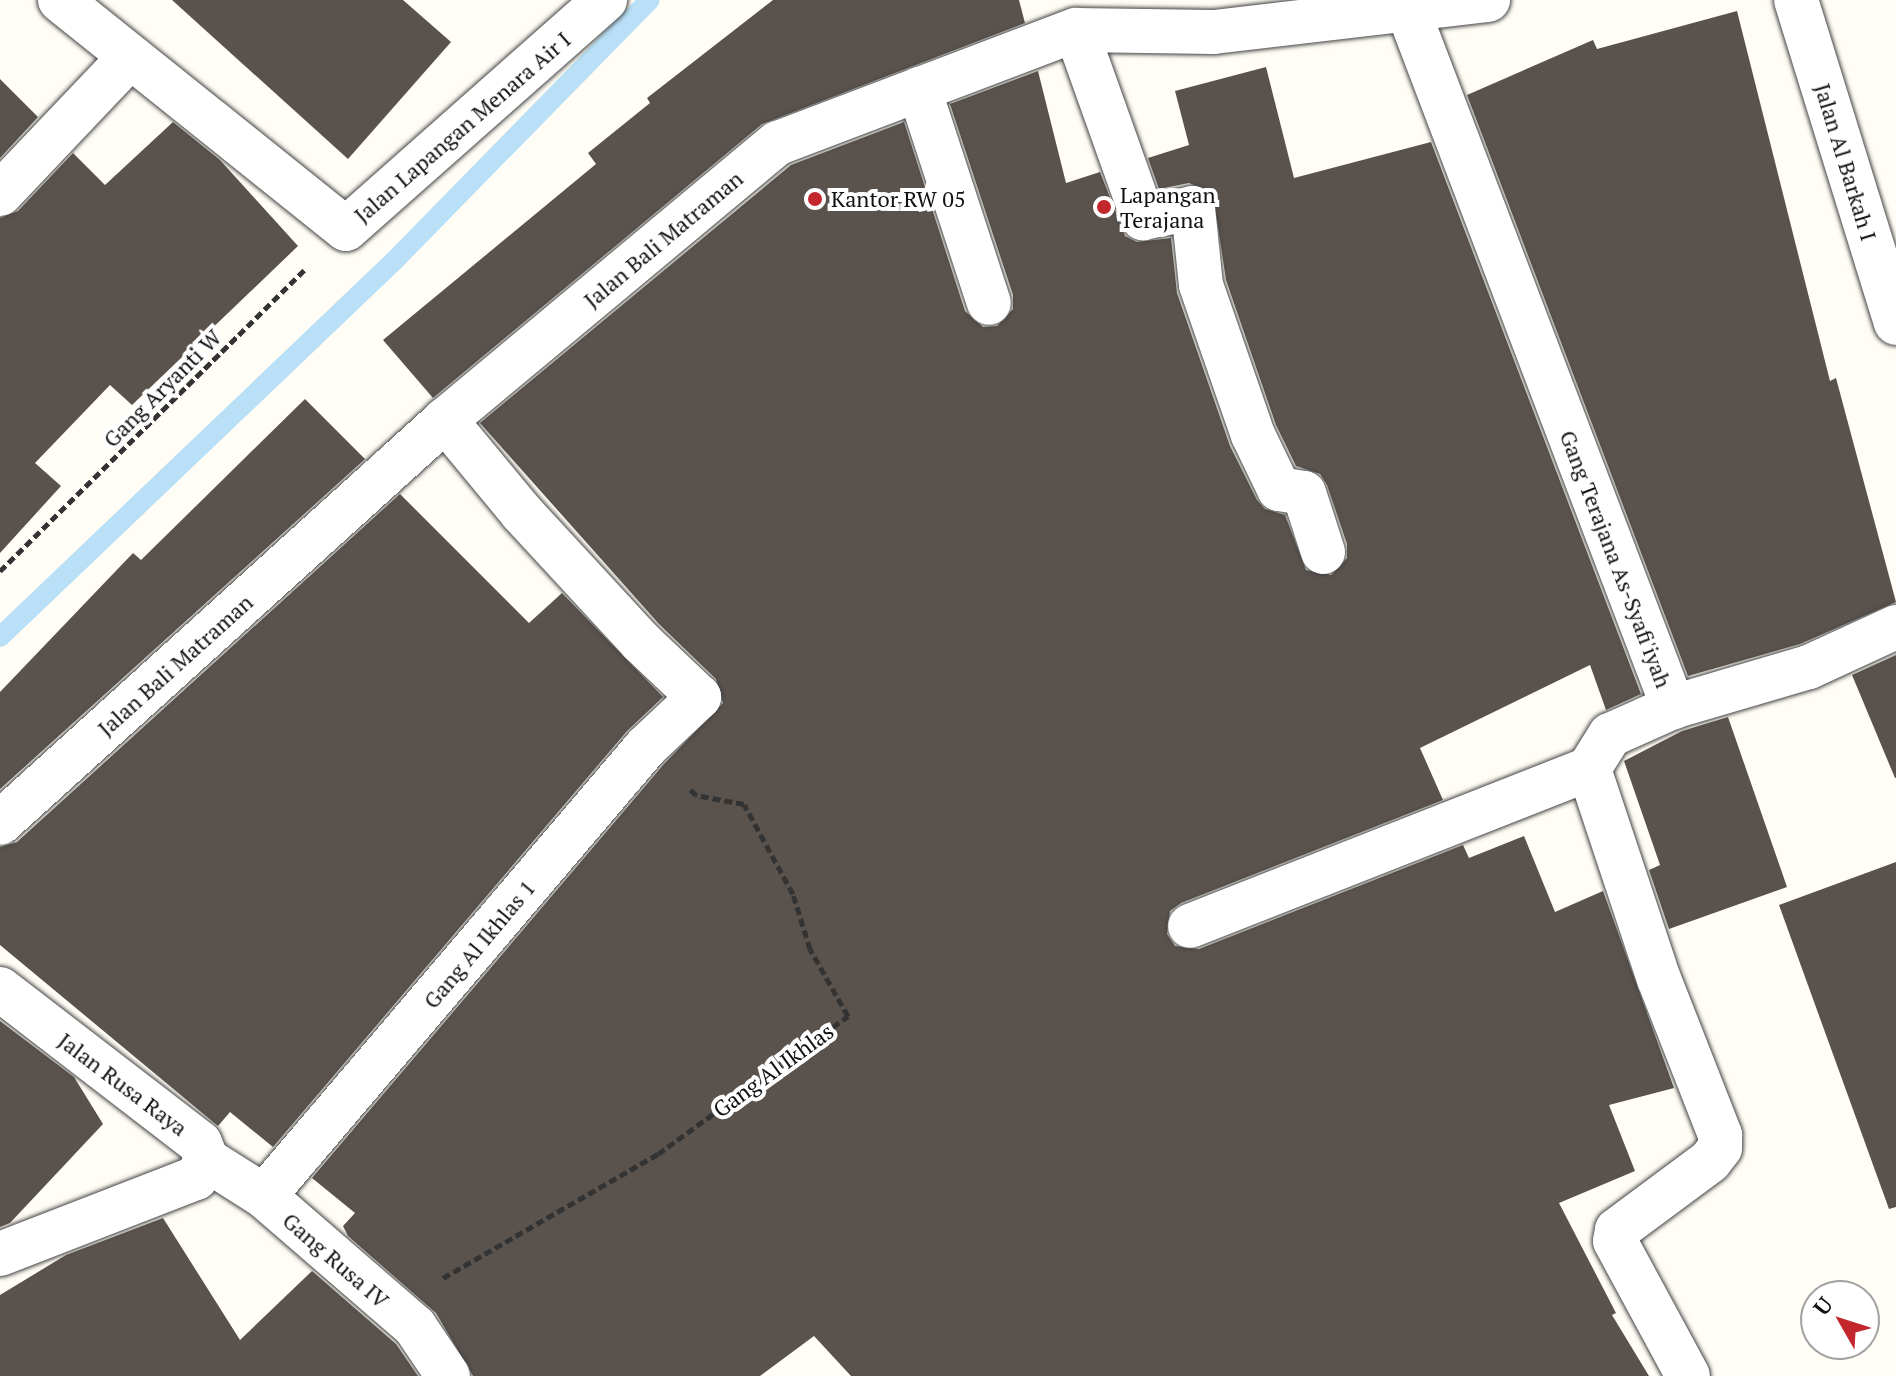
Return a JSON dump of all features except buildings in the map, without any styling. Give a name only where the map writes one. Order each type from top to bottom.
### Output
[{"type":"street","name":"Jalan Lapangan Menara Air I","points":[[60,0],[346,229],[605,0]]},
{"type":"street","points":[[1214,32],[1246,0]]},
{"type":"street","name":"Jalan Bali Matraman","points":[[0,823],[445,420],[778,143],[1076,30],[1214,32],[1409,13],[1488,0]]},
{"type":"street","name":"Jalan Al Barkah I","points":[[1796,0],[1896,323]]},
{"type":"street","name":"Gang Terajana As-Syafi'iyah","points":[[1409,13],[1673,707],[1610,735],[1589,769]]},
{"type":"street","points":[[1076,30],[1143,218],[1193,208],[1201,285],[1253,435],[1279,489],[1304,493],[1323,552]]},
{"type":"street","points":[[0,194],[129,58]]},
{"type":"street","points":[[919,89],[989,303]]},
{"type":"street","name":"Gang Al Ikhlas 1","points":[[264,1196],[646,747],[699,697],[532,524],[445,420]]},
{"type":"street","points":[[1673,707],[1809,667],[1896,627]]},
{"type":"street","points":[[1190,926],[1589,769],[1659,979],[1720,1135],[1720,1148],[1710,1161],[1617,1230],[1615,1241],[1688,1376]]},
{"type":"street","name":"Jalan Rusa Raya","points":[[1,991],[200,1143],[207,1160]]},
{"type":"street","points":[[0,1254],[196,1178],[207,1160]]},
{"type":"street","name":"Gang Rusa IV","points":[[207,1160],[264,1196],[415,1327],[448,1376]]},
{"type":"path","name":"Gang Aryanti W","points":[[0,571],[346,229]]},
{"type":"path","name":"Gang Al Ikhlas","points":[[402,1318],[453,1268],[658,1154],[848,1016],[810,949],[793,894],[744,804],[696,795],[646,747]]},
{"type":"waterway","points":[[0,637],[395,260],[650,0]]},
{"type":"place","name":"Kantor RW 05","points":[[815,199]]},
{"type":"place","name":"Lapangan Terajana","points":[[1104,207]]}]
